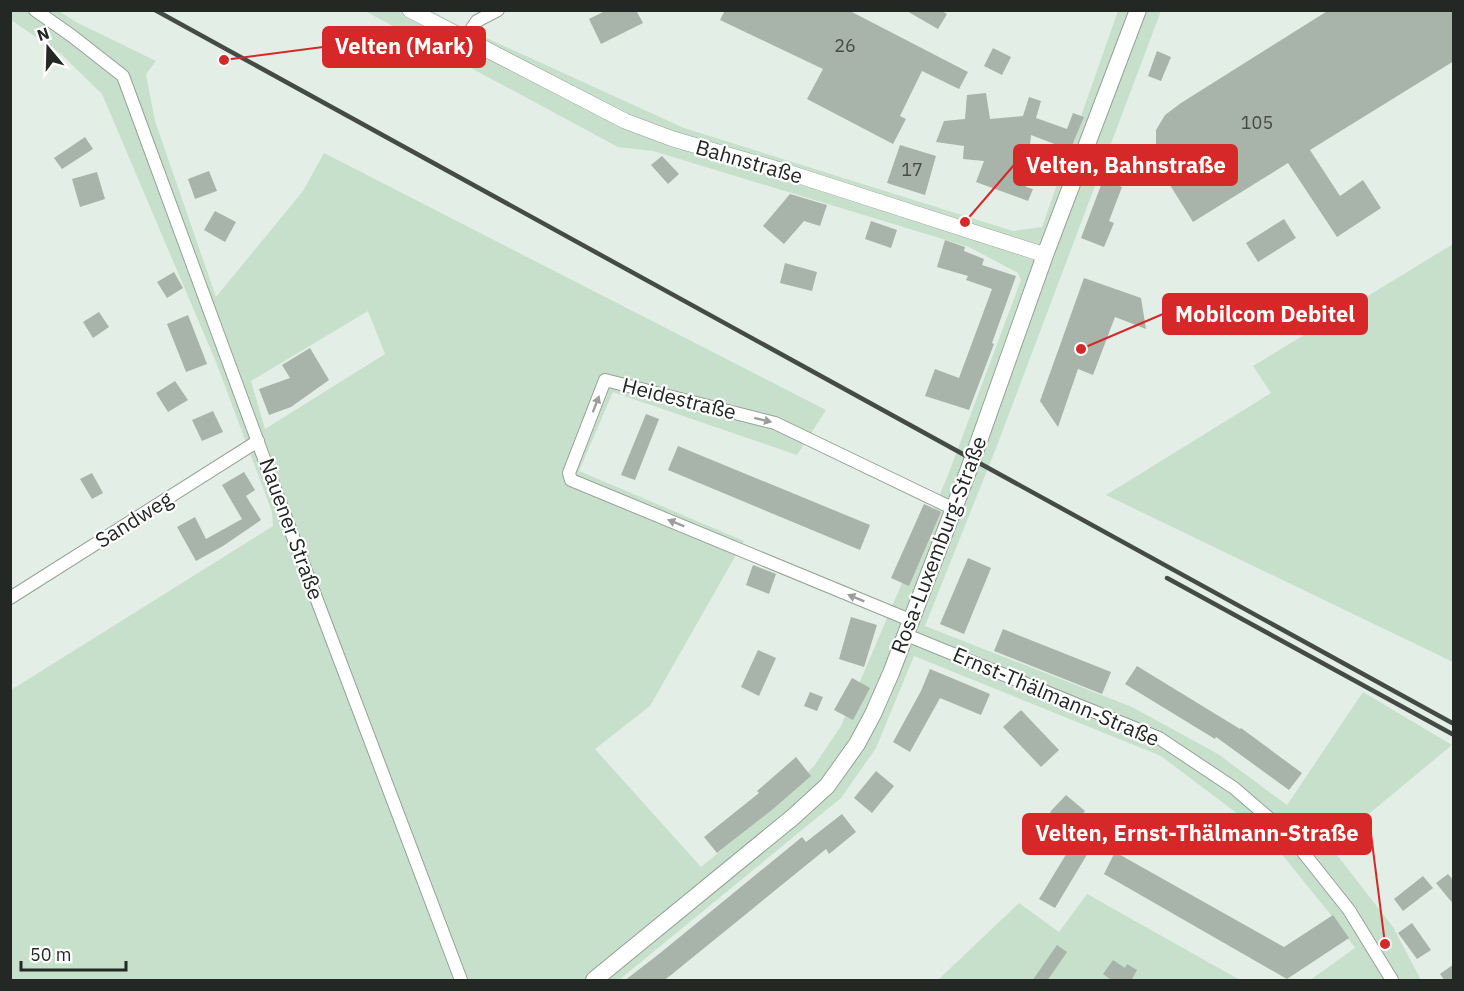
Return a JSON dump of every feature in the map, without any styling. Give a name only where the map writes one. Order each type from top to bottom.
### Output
[{"type":"main road","name":"Rosa-Luxemburg-Straße","points":[[594,981],[793,817],[827,786],[857,744],[873,714],[954,509],[1045,255],[1138,10]]},
{"type":"street","name":"Nauener Straße","points":[[34,10],[123,76],[461,981]]},
{"type":"street","name":"Bahnstraße","points":[[410,10],[464,40],[625,121],[673,139],[784,171],[1045,255]]},
{"type":"street","points":[[464,40],[477,21],[498,10]]},
{"type":"street","name":"Heidestraße","points":[[907,627],[571,480],[569,472],[605,380],[775,423],[954,509]]},
{"type":"street","name":"Sandweg","points":[[10,598],[258,441]]},
{"type":"street","name":"Ernst-Thälmann-Straße","points":[[907,627],[1159,738],[1234,788],[1291,837],[1349,909],[1392,981]]},
{"type":"green space","points":[[10,11],[59,11],[76,22],[156,61],[146,74],[155,121],[216,297],[303,191],[324,153],[826,410],[797,455],[613,392],[579,471],[744,541],[650,706],[595,749],[701,867],[770,810],[814,766],[841,726],[948,475],[1021,280],[1018,273],[969,247],[653,151],[618,147],[365,11],[432,11],[684,128],[1013,231],[1042,227],[1118,11],[1161,11],[998,443],[925,626],[1132,707],[1218,754],[1287,805],[1363,692],[1452,745],[1330,846],[1393,927],[1421,980],[1310,980],[1355,948],[1267,836],[1161,756],[914,656],[876,748],[841,798],[619,980],[11,980],[11,690],[273,526],[272,512],[216,362],[102,94],[61,54],[11,20]],"holes":[[[368,311],[385,354],[265,429],[251,381]]]},
{"type":"green space","points":[[1453,244],[1453,662],[1106,495],[1271,393],[1253,366]]},
{"type":"green space","points":[[1087,894],[1240,980],[938,980],[1019,903],[1059,932]]},
{"type":"building","points":[[607,10],[636,10],[643,23],[601,44],[589,19]]},
{"type":"building","points":[[725,10],[848,10],[968,72],[959,89],[922,71],[900,116],[906,119],[893,144],[807,99],[823,69],[720,20]]},
{"type":"building","points":[[905,10],[940,10],[947,14],[938,29]]},
{"type":"building","points":[[1329,10],[1454,10],[1454,61],[1310,150],[1340,196],[1363,180],[1381,208],[1337,237],[1288,163],[1193,222],[1160,169],[1156,150],[1156,130],[1165,115]]},
{"type":"building","points":[[993,48],[1011,57],[1002,75],[984,66]]},
{"type":"building","points":[[1157,51],[1171,57],[1161,81],[1148,76]]},
{"type":"building","points":[[986,93],[990,119],[1023,116],[1029,97],[1041,101],[1036,118],[1067,129],[1073,113],[1084,117],[1070,150],[1031,135],[1026,187],[1033,189],[1028,201],[976,182],[984,161],[963,159],[964,146],[936,142],[944,121],[965,119],[967,95]]},
{"type":"building","points":[[85,137],[93,149],[62,169],[54,158]]},
{"type":"building","points":[[900,145],[936,156],[925,195],[887,183]]},
{"type":"building","points":[[662,156],[679,174],[668,184],[651,165]]},
{"type":"building","points":[[209,171],[217,191],[195,199],[188,179]]},
{"type":"building","points":[[97,172],[105,199],[80,207],[72,179]]},
{"type":"building","points":[[1103,180],[1122,187],[1109,221],[1114,223],[1104,247],[1081,238]]},
{"type":"building","points":[[790,194],[827,205],[820,226],[804,221],[784,244],[763,226]]},
{"type":"building","points":[[215,211],[236,222],[225,242],[204,230]]},
{"type":"building","points":[[1284,219],[1296,238],[1258,262],[1246,243]]},
{"type":"building","points":[[871,221],[897,230],[891,248],[865,239]]},
{"type":"building","points":[[945,240],[965,247],[964,251],[984,259],[982,265],[1016,276],[969,410],[925,396],[935,369],[959,378],[992,289],[966,280],[968,276],[937,267]]},
{"type":"building","points":[[785,263],[817,272],[812,291],[780,283]]},
{"type":"building","points":[[174,272],[183,288],[167,298],[157,282]]},
{"type":"building","points":[[1084,278],[1141,298],[1146,329],[1115,317],[1093,375],[1078,369],[1058,427],[1040,401]]},
{"type":"building","points":[[99,312],[109,327],[93,338],[83,322]]},
{"type":"building","points":[[188,315],[207,364],[186,372],[167,324]]},
{"type":"building","points":[[310,348],[329,380],[291,407],[269,415],[259,389],[290,378],[282,365]]},
{"type":"building","points":[[175,381],[188,400],[168,412],[156,393]]},
{"type":"building","points":[[213,411],[223,432],[202,441],[192,420]]},
{"type":"building","points":[[646,414],[659,419],[635,480],[621,475]]},
{"type":"building","points":[[678,446],[870,525],[860,550],[668,470]]},
{"type":"building","points":[[244,472],[255,490],[246,496],[261,520],[196,561],[177,527],[195,517],[206,539],[242,519],[222,485]]},
{"type":"building","points":[[92,473],[103,493],[92,499],[80,479]]},
{"type":"building","points":[[924,504],[941,512],[909,586],[891,578]]},
{"type":"building","points":[[968,558],[991,568],[964,634],[940,624]]},
{"type":"building","points":[[753,565],[776,574],[769,594],[746,585]]},
{"type":"building","points":[[851,617],[877,625],[864,667],[839,659]]},
{"type":"building","points":[[1003,629],[1111,672],[1102,694],[994,651]]},
{"type":"building","points":[[758,650],[776,658],[759,696],[741,687]]},
{"type":"building","points":[[1137,666],[1241,728],[1302,773],[1289,790],[1216,737],[1215,739],[1125,684]]},
{"type":"building","points":[[930,669],[990,694],[981,715],[940,698],[910,752],[893,742],[921,691]]},
{"type":"building","points":[[852,678],[870,688],[853,720],[834,710]]},
{"type":"building","points":[[810,692],[823,697],[817,711],[804,706]]},
{"type":"building","points":[[1021,710],[1059,750],[1041,767],[1003,727]]},
{"type":"building","points":[[796,757],[811,776],[717,853],[704,837],[759,793],[757,791]]},
{"type":"building","points":[[876,771],[894,786],[872,813],[854,798]]},
{"type":"building","points":[[1066,795],[1085,811],[1070,829],[1050,812]]},
{"type":"building","points":[[842,814],[856,832],[829,854],[826,849],[663,981],[624,981],[802,837],[806,842]]},
{"type":"building","points":[[1073,843],[1088,853],[1055,908],[1039,899]]},
{"type":"building","points":[[1115,852],[1284,947],[1333,915],[1349,938],[1287,979],[1104,874]]},
{"type":"building","points":[[1448,874],[1454,881],[1454,905],[1436,883]]},
{"type":"building","points":[[1423,876],[1433,888],[1403,911],[1394,899]]},
{"type":"building","points":[[1412,923],[1431,950],[1417,959],[1398,933]]},
{"type":"building","points":[[1057,945],[1067,952],[1047,981],[1032,981]]},
{"type":"building","points":[[1113,960],[1125,968],[1127,964],[1137,970],[1131,981],[1113,981],[1103,974]]},
{"type":"building","points":[[1454,964],[1454,981],[1445,981],[1440,974]]},
{"type":"railway","points":[[155,10],[1454,724]]},
{"type":"railway","points":[[1167,578],[1454,735]]},
{"type":"place","name":"Velten (Mark)","points":[[224,60]]},
{"type":"place","name":"Velten, Bahnstraße","points":[[965,222]]},
{"type":"place","name":"Mobilcom Debitel","points":[[1081,349]]},
{"type":"place","name":"Velten, Ernst-Thälmann-Straße","points":[[1385,944]]}]
